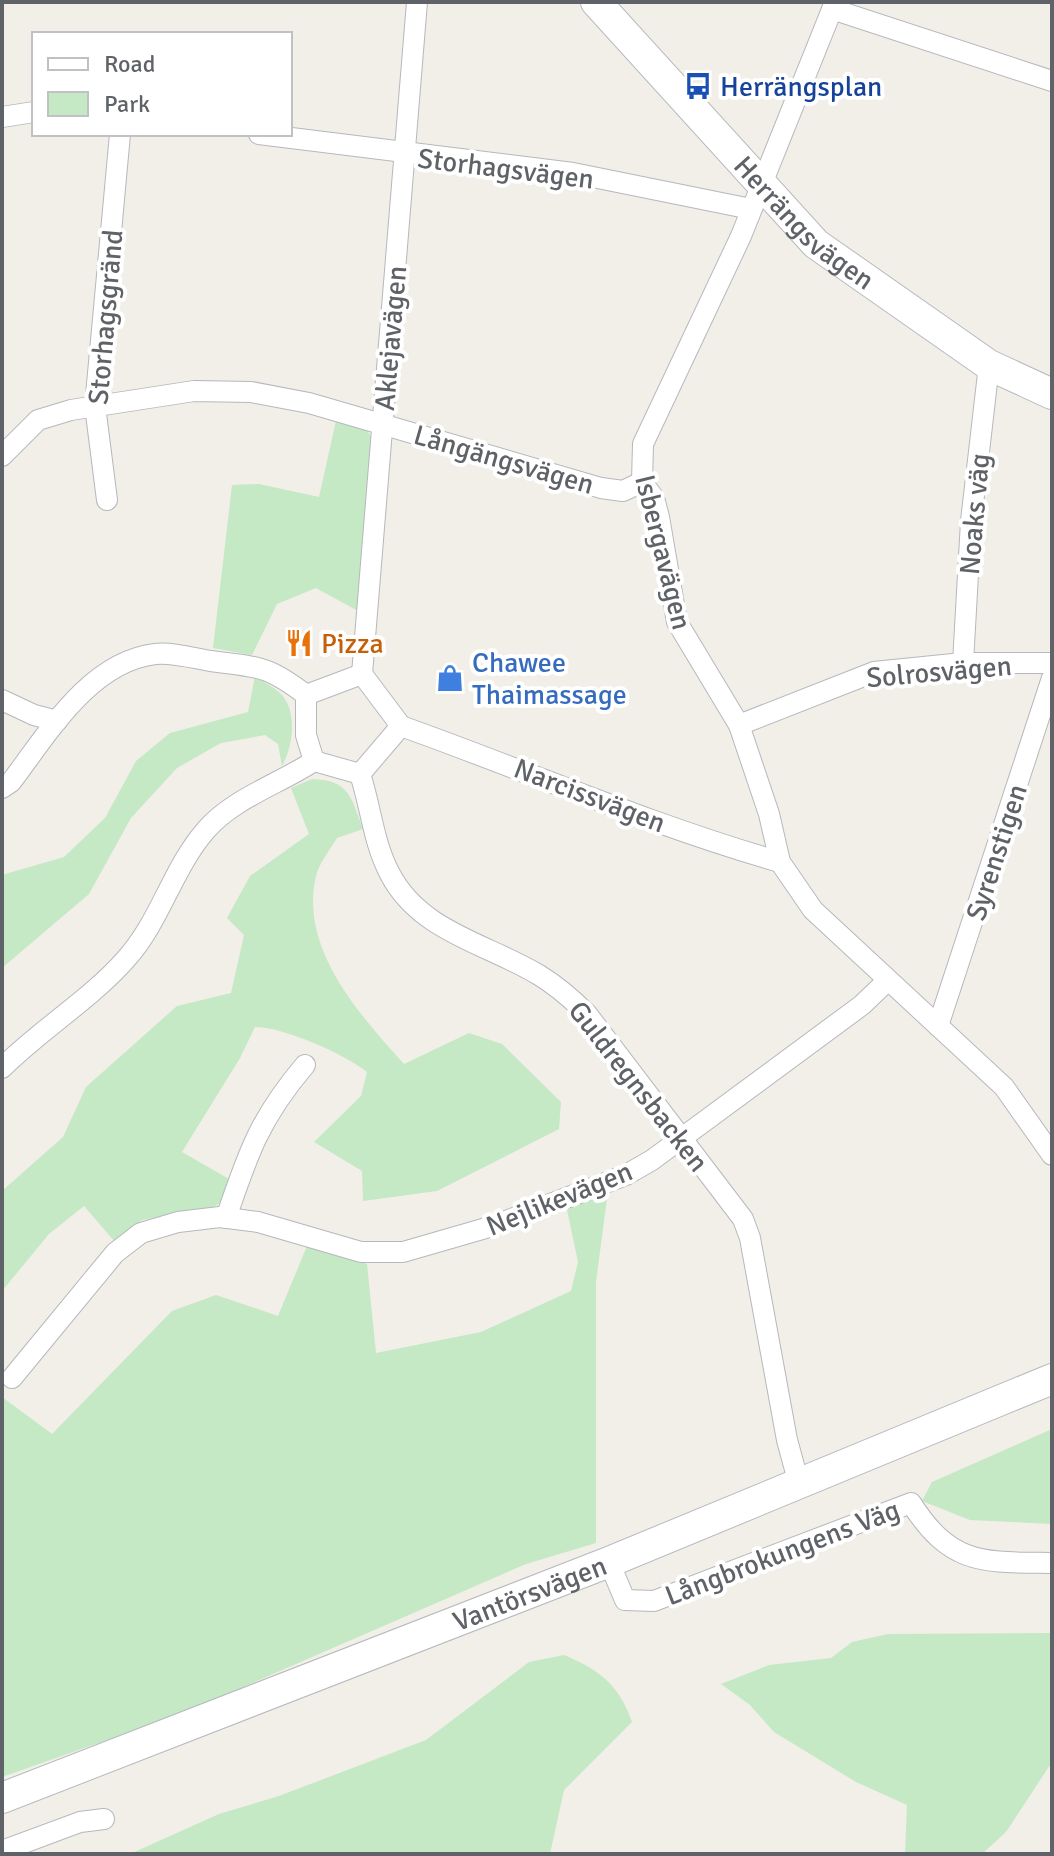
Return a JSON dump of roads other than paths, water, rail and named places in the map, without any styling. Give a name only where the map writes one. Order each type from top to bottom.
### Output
[{"type":"street","name":"Aklejavägen","points":[[362,674],[417,2]]},
{"type":"street","name":"Herrängsvägen","points":[[596,2],[756,197],[816,244],[989,365],[1052,394]]},
{"type":"street","name":"Isbergavägen","points":[[834,5],[756,197],[643,444],[642,482],[654,498],[659,517],[677,622],[739,725],[769,814],[780,862],[813,910],[1004,1087],[1052,1155]]},
{"type":"street","points":[[834,5],[1052,81]]},
{"type":"street","points":[[2,117],[32,112]]},
{"type":"street","name":"Storhagsgränd","points":[[107,500],[95,406],[120,136]]},
{"type":"street","name":"Storhagsvägen","points":[[273,136],[756,197]]},
{"type":"street","name":"Noaks väg","points":[[963,663],[971,521],[989,365]]},
{"type":"street","name":"Långängsvägen","points":[[2,456],[38,420],[95,406],[194,391],[251,392],[309,403],[601,488],[623,491],[642,482]]},
{"type":"street","points":[[2,788],[11,782],[57,721],[92,686],[120,666],[155,654],[265,667],[306,695]]},
{"type":"street","name":"Solrosvägen","points":[[739,725],[874,672],[963,663],[1052,663]]},
{"type":"street","points":[[2,1068],[116,971],[148,933],[180,866],[208,827],[314,761],[360,774],[401,726],[362,674],[306,695]]},
{"type":"street","name":"Syrenstigen","points":[[938,1026],[1052,678]]},
{"type":"street","points":[[306,695],[306,735],[314,761]]},
{"type":"street","points":[[4,703],[57,721]]},
{"type":"street","name":"Narcissvägen","points":[[401,726],[545,777],[704,840],[780,862]]},
{"type":"street","name":"Guldregnsbacken","points":[[360,774],[378,845],[391,875],[407,897],[455,935],[537,974],[565,992],[587,1014],[678,1138],[727,1197],[750,1238],[787,1440],[799,1484]]},
{"type":"street","name":"Nejlikevägen","points":[[12,1378],[115,1253],[141,1233],[178,1222],[226,1218],[258,1222],[361,1252],[403,1252],[493,1226],[626,1175],[862,1005],[887,981]]},
{"type":"street","points":[[226,1218],[253,1138],[282,1092],[305,1065]]},
{"type":"street","name":"Vantörsvägen","points":[[2,1798],[609,1562],[1052,1379]]},
{"type":"street","name":"Långbrokungens Väg","points":[[609,1562],[625,1600],[654,1601],[911,1503],[921,1519],[957,1554],[977,1559],[1052,1563]]},
{"type":"street","points":[[2,1851],[80,1822],[104,1819]]},
{"type":"place","name":"Herrängsplan","points":[[698,86]]},
{"type":"place","name":"Pizza","points":[[299,643]]},
{"type":"place","name":"Chawee Thaimassage","points":[[450,678]]}]
